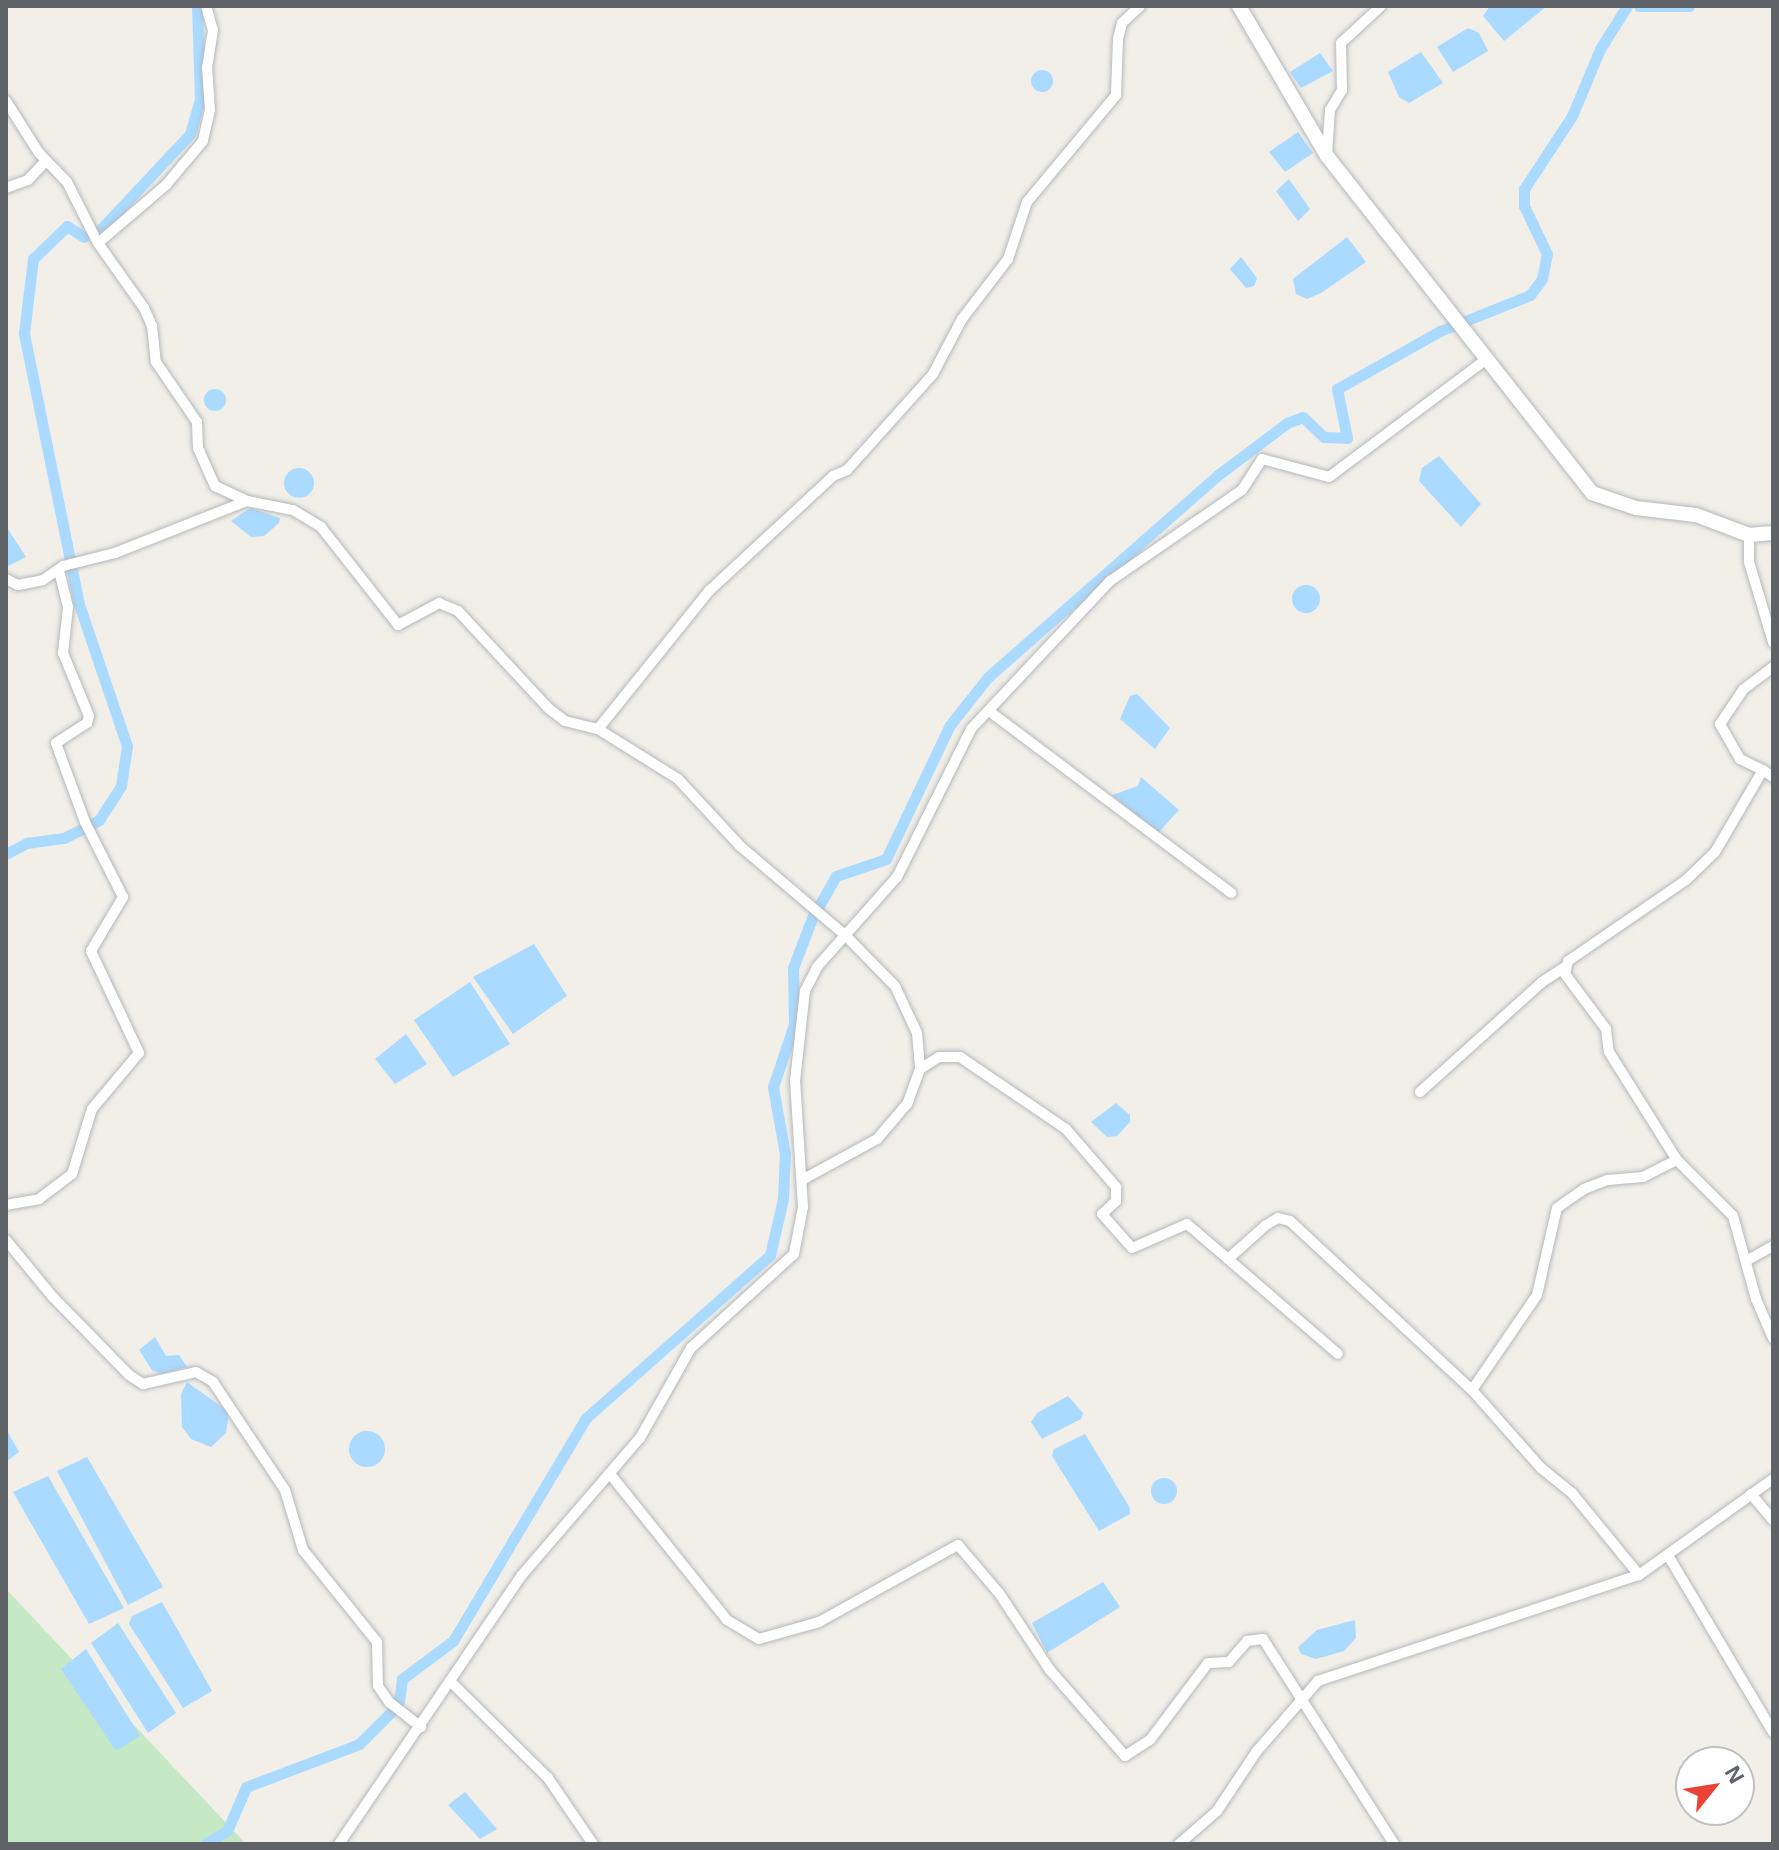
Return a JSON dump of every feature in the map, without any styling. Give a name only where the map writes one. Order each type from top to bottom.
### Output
[{"type":"street","points":[[98,243],[166,185],[203,141],[210,110],[207,67],[213,30],[206,6]]},
{"type":"street","points":[[598,729],[709,591],[824,484],[847,470],[933,374],[962,319],[1008,259],[1027,202],[1116,95],[1121,75],[1118,39],[1122,23],[1140,6]]},
{"type":"street","points":[[1239,6],[1327,156],[1437,294],[1479,356],[1592,493],[1636,508],[1696,515],[1749,535],[1773,533]]},
{"type":"street","points":[[1327,156],[1330,110],[1342,90],[1341,43],[1381,6]]},
{"type":"street","points":[[6,101],[45,162],[67,182],[98,243],[144,308],[152,326],[156,362],[197,422],[198,448],[215,486],[247,501],[293,510],[321,527],[398,625],[439,603],[447,604],[548,708],[565,721],[598,729],[678,779],[801,901],[845,935],[879,967],[908,1007],[917,1033],[920,1069],[907,1104],[877,1139],[802,1180]]},
{"type":"street","points":[[6,188],[28,180],[45,162]]},
{"type":"street","points":[[339,1844],[453,1684],[522,1575],[640,1438],[691,1348],[794,1254],[803,1207],[795,1081],[805,991],[817,967],[897,877],[921,838],[956,753],[1041,649],[1110,581],[1242,490],[1262,459],[1329,477],[1479,356]]},
{"type":"street","points":[[6,579],[18,585],[247,501]]},
{"type":"street","points":[[1749,535],[1749,562],[1773,642]]},
{"type":"street","points":[[6,1205],[39,1199],[72,1174],[92,1109],[139,1053],[91,951],[123,897],[85,822],[56,743],[87,723],[89,716],[63,653],[68,607],[59,571]]},
{"type":"street","points":[[1773,667],[1743,690],[1720,724],[1740,759],[1773,777]]},
{"type":"street","points":[[989,711],[1231,893]]},
{"type":"street","points":[[1420,1092],[1542,982],[1702,866],[1763,770]]},
{"type":"street","points":[[1565,967],[1569,982],[1606,1029],[1609,1052],[1625,1080],[1677,1160],[1733,1216],[1773,1338]]},
{"type":"street","points":[[920,1069],[939,1057],[960,1057],[1066,1129],[1116,1187],[1116,1201],[1102,1214],[1132,1248],[1187,1224],[1338,1354]]},
{"type":"street","points":[[1472,1390],[1537,1295],[1557,1208],[1584,1189],[1608,1180],[1643,1177],[1677,1160]]},
{"type":"street","points":[[1228,1259],[1266,1225],[1278,1218],[1290,1221],[1472,1390],[1502,1428],[1606,1531],[1639,1575]]},
{"type":"street","points":[[6,1240],[52,1296],[129,1375],[143,1384],[196,1372],[213,1382],[285,1490],[303,1550],[377,1642],[378,1686],[389,1702],[421,1727]]},
{"type":"street","points":[[1746,1261],[1773,1246]]},
{"type":"street","points":[[610,1474],[727,1620],[759,1639],[819,1622],[953,1545],[999,1593],[1050,1670],[1125,1756],[1150,1740],[1208,1663],[1237,1658],[1256,1638],[1263,1639],[1388,1843]]},
{"type":"street","points":[[1179,1844],[1217,1811],[1257,1751],[1318,1681],[1639,1575],[1669,1557],[1773,1479]]},
{"type":"street","points":[[1751,1494],[1773,1520]]},
{"type":"street","points":[[1669,1557],[1773,1732]]},
{"type":"street","points":[[453,1684],[548,1778],[593,1844]]},
{"type":"green space","points":[[6,1589],[246,1844],[6,1844]]},
{"type":"water","points":[[1490,6],[1547,6],[1504,41],[1483,16]]},
{"type":"water","points":[[1468,28],[1479,33],[1488,51],[1453,72],[1437,47]]},
{"type":"water","points":[[1421,52],[1443,83],[1409,103],[1399,97],[1388,72]]},
{"type":"water","points":[[1320,53],[1333,71],[1301,88],[1290,72]]},
{"type":"water","points":[[1042,70],[1053,81],[1042,92],[1031,81]]},
{"type":"water","points":[[1298,132],[1313,153],[1285,172],[1269,152]]},
{"type":"water","points":[[1289,179],[1310,209],[1298,221],[1276,191]]},
{"type":"water","points":[[1347,237],[1366,262],[1321,293],[1307,299],[1296,294],[1293,279]]},
{"type":"water","points":[[1241,257],[1257,278],[1254,286],[1246,288],[1230,269]]},
{"type":"water","points":[[215,389],[223,392],[226,400],[223,408],[215,411],[207,408],[204,400],[207,392]]},
{"type":"water","points":[[1439,456],[1481,504],[1461,527],[1419,481],[1422,468]]},
{"type":"water","points":[[299,468],[309,473],[314,483],[309,493],[299,498],[289,493],[284,483],[289,473]]},
{"type":"water","points":[[250,508],[280,518],[279,523],[264,536],[251,537],[231,521]]},
{"type":"water","points":[[6,526],[26,557],[6,567]]},
{"type":"water","points":[[1306,585],[1316,589],[1320,599],[1316,609],[1306,613],[1296,609],[1292,599],[1296,589]]},
{"type":"water","points":[[1137,694],[1170,728],[1155,749],[1120,719],[1130,696]]},
{"type":"water","points":[[1141,777],[1179,810],[1158,833],[1112,795],[1138,786]]},
{"type":"water","points":[[534,944],[567,996],[513,1034],[473,977]]},
{"type":"water","points":[[470,982],[510,1044],[453,1077],[414,1020]]},
{"type":"water","points":[[406,1034],[427,1064],[395,1084],[375,1059]]},
{"type":"water","points":[[1116,1103],[1130,1115],[1130,1122],[1117,1136],[1107,1137],[1091,1122]]},
{"type":"water","points":[[155,1337],[166,1356],[179,1355],[187,1367],[160,1374],[152,1370],[139,1350]]},
{"type":"water","points":[[187,1382],[229,1412],[226,1433],[211,1447],[191,1439],[182,1427],[181,1394]]},
{"type":"water","points":[[1068,1396],[1083,1413],[1081,1419],[1042,1439],[1031,1422],[1037,1413]]},
{"type":"water","points":[[6,1429],[19,1452],[6,1462]]},
{"type":"water","points":[[367,1431],[380,1436],[385,1449],[380,1462],[367,1467],[354,1462],[349,1449],[354,1436]]},
{"type":"water","points":[[1085,1434],[1130,1508],[1130,1514],[1099,1531],[1052,1456],[1054,1449]]},
{"type":"water","points":[[87,1457],[163,1587],[128,1605],[57,1471]]},
{"type":"water","points":[[48,1476],[124,1608],[89,1624],[13,1492]]},
{"type":"water","points":[[1164,1478],[1174,1481],[1177,1491],[1174,1501],[1164,1504],[1154,1501],[1151,1491],[1154,1481]]},
{"type":"water","points":[[1103,1582],[1120,1607],[1047,1653],[1032,1623]]},
{"type":"water","points":[[162,1602],[212,1691],[183,1708],[129,1624],[132,1616]]},
{"type":"water","points":[[1355,1620],[1356,1638],[1344,1651],[1316,1659],[1301,1654],[1298,1647],[1317,1630]]},
{"type":"water","points":[[118,1623],[176,1713],[148,1733],[91,1643]]},
{"type":"water","points":[[86,1649],[140,1736],[116,1751],[61,1669]]},
{"type":"water","points":[[465,1792],[497,1829],[480,1839],[448,1805]]},
{"type":"waterway","points":[[99,231],[190,134],[200,99],[197,6]]},
{"type":"waterway","points":[[205,1844],[227,1831],[246,1787],[359,1744],[392,1711],[399,1701],[402,1679],[453,1641],[586,1418],[770,1255],[783,1199],[785,1154],[773,1087],[794,1024],[793,968],[812,918],[836,876],[886,859],[950,725],[988,677],[1218,475],[1287,423],[1303,417],[1324,437],[1347,438],[1337,389],[1440,331],[1530,295],[1542,279],[1547,254],[1524,206],[1524,189],[1572,116],[1600,49],[1627,6]]},
{"type":"waterway","points":[[1639,6],[1689,6]]},
{"type":"waterway","points":[[6,854],[27,843],[64,838],[99,820],[121,786],[127,746],[79,604],[24,333],[33,259],[67,226],[84,237]]}]
